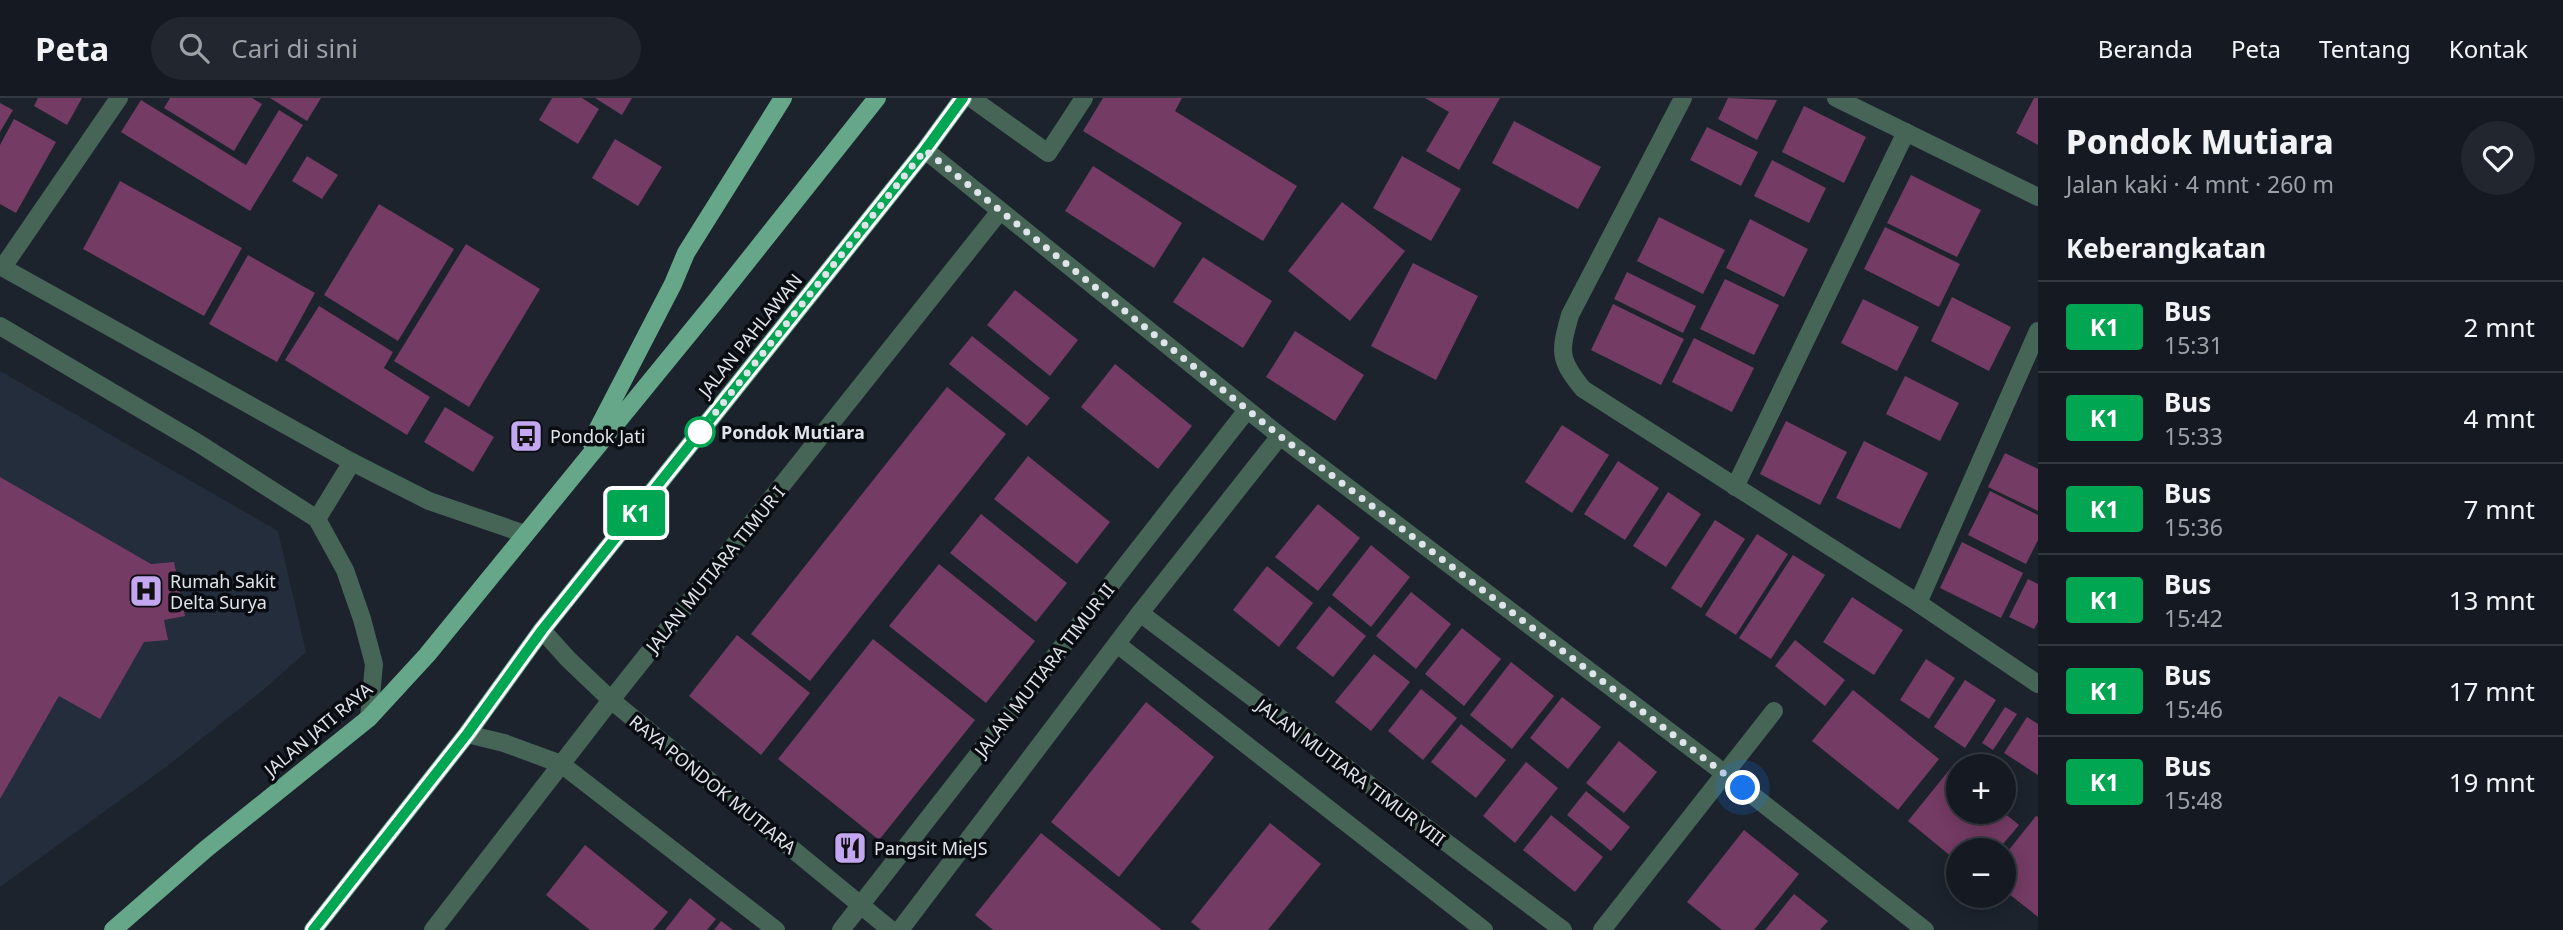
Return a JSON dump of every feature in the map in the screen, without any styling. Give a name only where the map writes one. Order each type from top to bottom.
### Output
[{"type":"main road","points":[[574,473],[673,284],[686,253],[783,98]]},
{"type":"main road","points":[[525,534],[877,98]]},
{"type":"main road","name":"JALAN PAHLAWAN","points":[[542,630],[925,150],[963,98]]},
{"type":"main road","name":"JALAN JATI RAYA","points":[[113,930],[206,849],[369,718],[427,655],[525,534]]},
{"type":"main road","points":[[313,930],[467,734],[542,630]]},
{"type":"main road","points":[[131,930],[138,909]]},
{"type":"street","points":[[119,98],[1,266],[352,462],[429,501],[525,534]]},
{"type":"street","points":[[971,98],[1048,153],[1084,98]]},
{"type":"street","points":[[1683,98],[1570,315],[1561,348],[1568,372],[1583,389],[1918,603],[2038,684]]},
{"type":"street","points":[[1836,98],[2038,197]]},
{"type":"street","points":[[1735,486],[1906,132]]},
{"type":"street","points":[[925,150],[1280,436],[1724,773],[1925,930]]},
{"type":"street","name":"JALAN MUTIARA TIMUR I","points":[[433,930],[611,700],[1000,211]]},
{"type":"street","points":[[0,326],[198,443],[317,519],[345,570],[374,664],[369,718]]},
{"type":"street","points":[[1918,603],[2038,331]]},
{"type":"street","name":"JALAN MUTIARA TIMUR II","points":[[841,930],[1247,410]]},
{"type":"street","points":[[900,930],[1140,613],[1280,436]]},
{"type":"street","points":[[317,519],[352,462]]},
{"type":"street","name":"JALAN MUTIARA TIMUR VIII","points":[[1140,613],[1563,930]]},
{"type":"street","name":"RAYA PONDOK MUTIARA","points":[[542,630],[611,700],[891,930]]},
{"type":"street","points":[[1117,644],[1485,930]]},
{"type":"street","points":[[1602,930],[1774,711]]},
{"type":"street","points":[[467,734],[504,743],[561,764],[776,930]]},
{"type":"shaded area","name":"Rumah Sakit Delta Surya","points":[[0,371],[278,531],[306,652],[166,767],[0,887]]},
{"type":"building","points":[[38,98],[82,98],[67,125],[34,106]]},
{"type":"building","points":[[170,98],[252,98],[262,104],[234,151],[164,108]]},
{"type":"building","points":[[270,98],[321,98],[307,121]]},
{"type":"building","points":[[552,98],[582,98],[599,109],[578,144],[539,120]]},
{"type":"building","points":[[595,98],[632,98],[622,115]]},
{"type":"building","points":[[1103,98],[1182,98],[1175,111],[1297,186],[1263,241],[1083,131]]},
{"type":"building","points":[[1425,98],[1500,98],[1459,170],[1426,151],[1449,112]]},
{"type":"building","points":[[1728,98],[1777,100],[1757,140],[1718,119]]},
{"type":"building","points":[[2034,98],[2038,98],[2038,145],[2016,133]]},
{"type":"building","points":[[141,100],[246,165],[279,110],[303,125],[250,211],[121,132]]},
{"type":"building","points":[[0,103],[13,110],[0,132]]},
{"type":"building","points":[[1804,106],[1866,137],[1844,183],[1782,152]]},
{"type":"building","points":[[14,119],[56,142],[16,213],[0,204],[0,145]]},
{"type":"building","points":[[1514,121],[1601,167],[1578,209],[1492,163]]},
{"type":"building","points":[[1707,127],[1758,152],[1741,186],[1690,160]]},
{"type":"building","points":[[615,139],[662,167],[638,206],[592,178]]},
{"type":"building","points":[[307,156],[338,175],[322,199],[292,181]]},
{"type":"building","points":[[1402,156],[1461,189],[1431,241],[1373,208]]},
{"type":"building","points":[[1772,160],[1826,188],[1809,223],[1754,196]]},
{"type":"building","points":[[1093,166],[1182,223],[1154,268],[1065,211]]},
{"type":"building","points":[[1911,175],[1981,210],[1957,257],[1887,223]]},
{"type":"building","points":[[120,181],[242,248],[204,316],[83,249]]},
{"type":"building","points":[[1342,202],[1405,251],[1350,321],[1288,271]]},
{"type":"building","points":[[379,204],[454,249],[398,341],[324,295]]},
{"type":"building","points":[[1659,217],[1725,250],[1703,294],[1637,261]]},
{"type":"building","points":[[1750,219],[1808,249],[1784,297],[1726,268]]},
{"type":"building","points":[[1885,227],[1960,264],[1939,307],[1864,269]]},
{"type":"building","points":[[466,244],[540,289],[469,407],[394,361]]},
{"type":"building","points":[[248,255],[315,293],[277,362],[209,324]]},
{"type":"building","points":[[1203,257],[1272,301],[1243,348],[1173,302]]},
{"type":"building","points":[[1413,263],[1478,296],[1436,380],[1371,346]]},
{"type":"building","points":[[1627,272],[1696,306],[1683,333],[1614,299]]},
{"type":"building","points":[[1725,279],[1779,305],[1754,355],[1700,329]]},
{"type":"building","points":[[1015,290],[1078,340],[1050,376],[987,325]]},
{"type":"building","points":[[1952,297],[2011,327],[1989,371],[1931,341]]},
{"type":"building","points":[[1863,299],[1919,327],[1897,371],[1841,343]]},
{"type":"building","points":[[1613,304],[1684,339],[1661,385],[1591,350]]},
{"type":"building","points":[[319,306],[393,352],[384,368],[430,397],[407,435],[285,360]]},
{"type":"building","points":[[1295,331],[1364,375],[1335,421],[1266,377]]},
{"type":"building","points":[[972,336],[1050,398],[1027,426],[949,364]]},
{"type":"building","points":[[1694,338],[1754,368],[1732,412],[1672,382]]},
{"type":"building","points":[[1115,364],[1192,426],[1158,469],[1081,407]]},
{"type":"building","points":[[1905,376],[1959,403],[1940,441],[1886,414]]},
{"type":"building","points":[[947,387],[1006,434],[810,681],[751,634]]},
{"type":"building","points":[[445,407],[494,437],[473,472],[424,442]]},
{"type":"building","points":[[1786,421],[1847,452],[1820,505],[1760,474]]},
{"type":"building","points":[[1562,425],[1609,455],[1572,513],[1525,482]]},
{"type":"building","points":[[1864,441],[1928,473],[1900,529],[1836,498]]},
{"type":"building","points":[[2005,453],[2038,469],[2038,511],[1988,487]]},
{"type":"building","points":[[1028,456],[1110,522],[1077,564],[994,499]]},
{"type":"building","points":[[1618,461],[1659,488],[1625,540],[1584,514]]},
{"type":"building","points":[[0,477],[151,564],[174,562],[185,616],[164,620],[168,640],[144,642],[100,719],[59,696],[0,799]]},
{"type":"building","points":[[1990,491],[2038,515],[2038,540],[2026,564],[1968,535]]},
{"type":"building","points":[[1668,492],[1701,514],[1666,567],[1633,546]]},
{"type":"building","points":[[1318,504],[1360,538],[1318,591],[1275,557]]},
{"type":"building","points":[[981,514],[1067,583],[1036,622],[950,553]]},
{"type":"building","points":[[1715,520],[1745,539],[1701,608],[1671,588]]},
{"type":"building","points":[[1757,534],[1788,554],[1736,635],[1705,615]]},
{"type":"building","points":[[1962,542],[2023,573],[2001,618],[1940,588]]},
{"type":"building","points":[[1371,545],[1410,577],[1371,627],[1332,595]]},
{"type":"building","points":[[1793,555],[1825,575],[1771,659],[1739,638]]},
{"type":"building","points":[[939,564],[1035,641],[986,703],[889,626]]},
{"type":"building","points":[[1267,566],[1313,603],[1279,647],[1233,610]]},
{"type":"building","points":[[2028,579],[2038,584],[2038,622],[2034,629],[2009,617]]},
{"type":"building","points":[[1411,592],[1451,624],[1416,669],[1376,636]]},
{"type":"building","points":[[1852,597],[1903,630],[1874,675],[1823,642]]},
{"type":"building","points":[[1329,606],[1366,636],[1333,677],[1296,648]]},
{"type":"building","points":[[1462,628],[1501,659],[1464,706],[1425,674]]},
{"type":"building","points":[[737,635],[810,693],[761,755],[689,696]]},
{"type":"building","points":[[873,639],[975,720],[879,840],[778,759]]},
{"type":"building","points":[[1795,640],[1845,680],[1825,706],[1775,666]]},
{"type":"building","points":[[1374,654],[1410,682],[1371,731],[1335,702]]},
{"type":"building","points":[[1926,659],[1955,678],[1929,719],[1900,700]]},
{"type":"building","points":[[1511,662],[1554,696],[1512,749],[1470,715]]},
{"type":"building","points":[[1965,680],[1996,700],[1965,748],[1934,727]]},
{"type":"building","points":[[1421,689],[1457,718],[1423,760],[1388,731]]},
{"type":"building","points":[[1853,690],[1939,759],[1898,810],[1812,741]]},
{"type":"building","points":[[1562,697],[1601,727],[1568,769],[1530,738]]},
{"type":"building","points":[[1146,702],[1214,757],[1119,877],[1051,822]]},
{"type":"building","points":[[2005,707],[2017,714],[1993,750],[1982,743]]},
{"type":"building","points":[[2027,717],[2038,724],[2038,775],[2016,761],[2016,754],[2004,753]]},
{"type":"building","points":[[1461,724],[1506,760],[1476,798],[1431,762]]},
{"type":"building","points":[[1619,741],[1657,772],[1624,813],[1586,783]]},
{"type":"building","points":[[1526,762],[1558,788],[1515,843],[1483,816]]},
{"type":"building","points":[[1946,774],[1946,824],[2016,823],[2019,825],[2008,838],[1946,838],[1946,852],[1908,821]]},
{"type":"building","points":[[1586,791],[1630,827],[1611,851],[1567,815]]},
{"type":"building","points":[[1551,815],[1603,857],[1575,892],[1523,850]]},
{"type":"building","points":[[2036,816],[2038,817],[2038,917],[2016,900],[2016,841]]},
{"type":"building","points":[[1270,823],[1321,864],[1268,930],[1201,930],[1191,922]]},
{"type":"building","points":[[1744,830],[1799,874],[1754,930],[1722,930],[1687,902]]},
{"type":"building","points":[[1041,833],[1162,930],[993,930],[975,915]]},
{"type":"building","points":[[585,845],[668,912],[653,930],[590,930],[546,895]]},
{"type":"building","points":[[1794,894],[1828,921],[1820,930],[1765,930]]},
{"type":"building","points":[[690,898],[716,919],[707,930],[665,930]]},
{"type":"building","points":[[721,921],[733,930],[714,930]]},
{"type":"bus line","name":"K1","points":[[313,930],[467,734],[542,630],[925,150],[963,98]]},
{"type":"place","name":"Pondok Mutiara","points":[[700,432]]},
{"type":"place","name":"Pondok Jati","points":[[526,436]]},
{"type":"place","name":"Rumah Sakit Delta Surya","points":[[146,591]]},
{"type":"place","name":"Pangsit MieJS","points":[[850,848]]},
{"type":"route","points":[[700,432],[925,150],[1280,436],[1743,788]]}]
